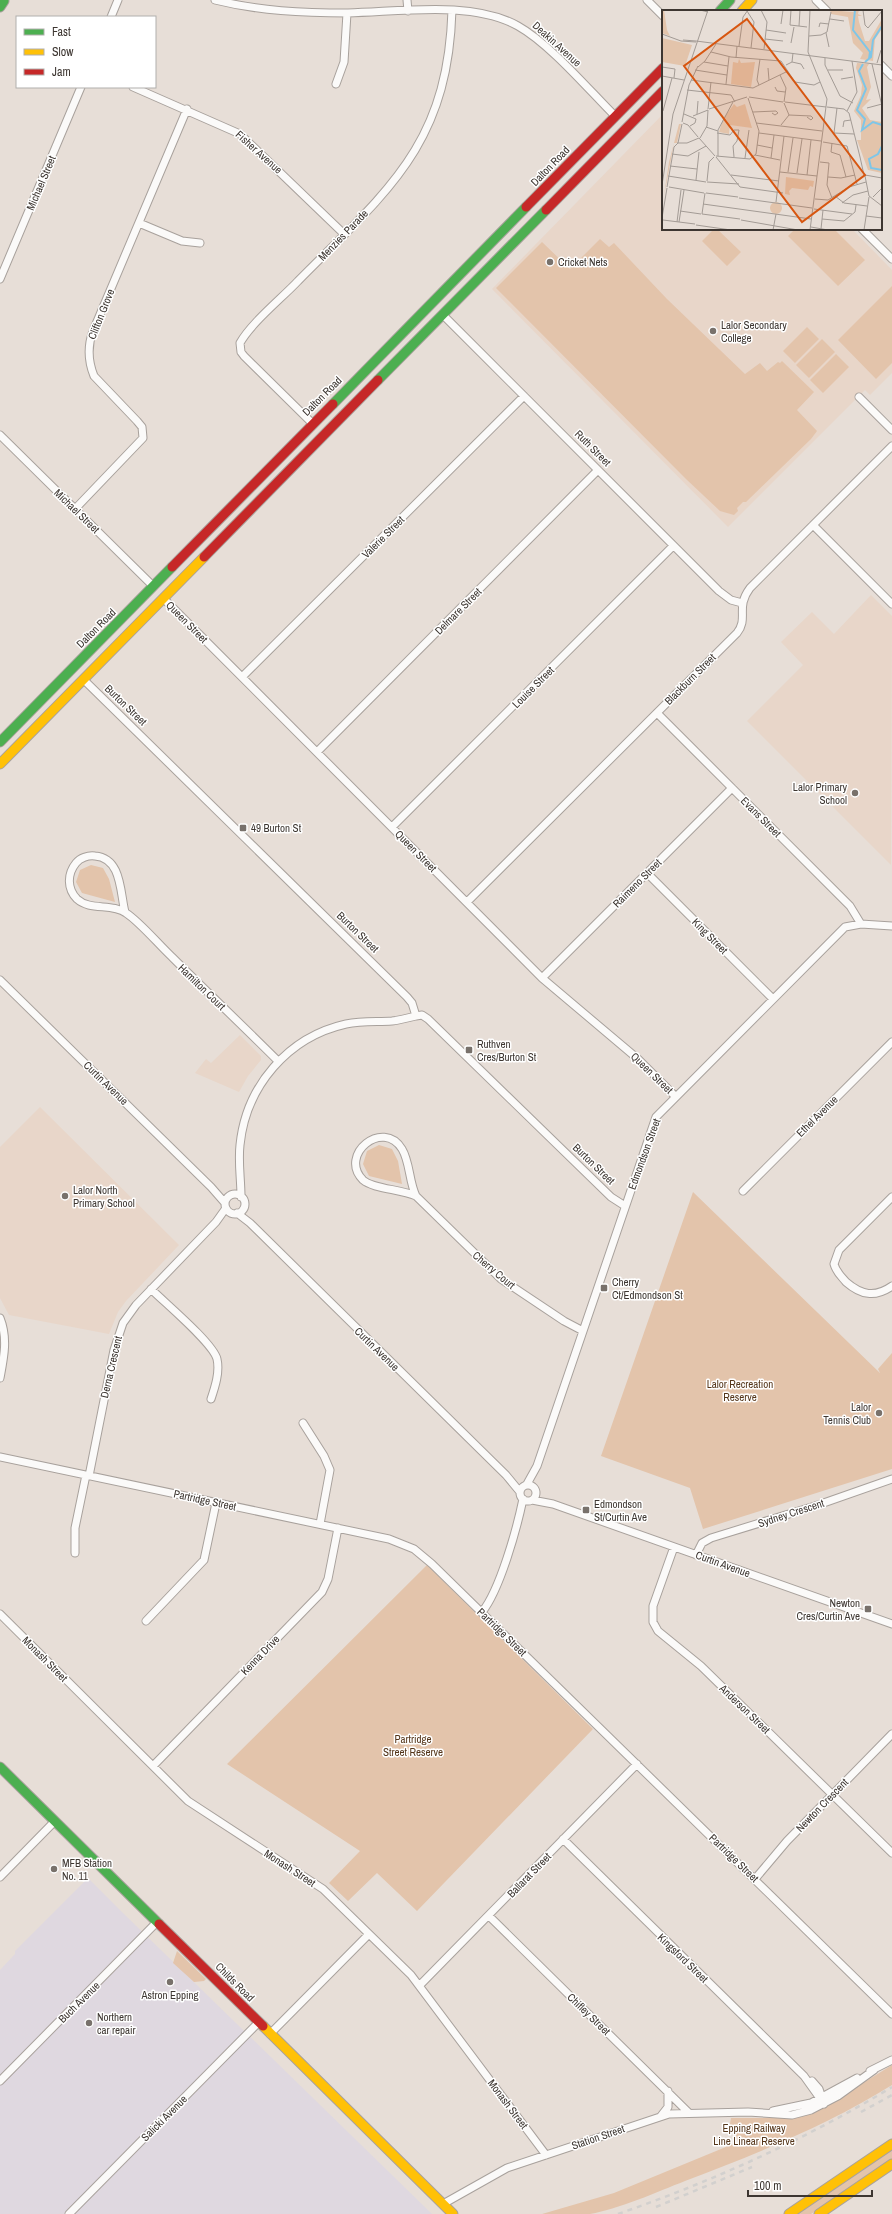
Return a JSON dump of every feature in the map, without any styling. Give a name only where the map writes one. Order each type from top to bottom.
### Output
[{"type":"main road","points":[[721,10],[730,0]]},
{"type":"main road","points":[[743,10],[752,0]]},
{"type":"main road","name":"Dalton Road","points":[[0,742],[312,423],[662,69]]},
{"type":"main road","points":[[0,764],[662,92]]},
{"type":"main road","name":"Deakin Avenue","points":[[615,116],[627,128]]},
{"type":"main road","name":"Ruth Street","points":[[431,304],[443,315]]},
{"type":"main road","name":"Burton Street","points":[[72,668],[84,680]]},
{"type":"main road","name":"Childs Road","points":[[0,1767],[453,2214]]},
{"type":"main road","points":[[789,2214],[892,2144]]},
{"type":"main road","points":[[819,2214],[892,2164]]},
{"type":"street","points":[[111,16],[118,0]]},
{"type":"street","name":"Deakin Avenue","points":[[215,0],[278,11],[347,13],[452,10],[482,12],[518,26],[545,47],[615,116]]},
{"type":"street","points":[[407,0],[408,11]]},
{"type":"street","points":[[647,0],[662,15]]},
{"type":"street","points":[[816,0],[826,10]]},
{"type":"street","name":"Menzies Parade","points":[[312,423],[244,356],[241,352],[240,343],[394,183],[415,153],[437,106],[448,65],[451,42],[452,10]]},
{"type":"street","points":[[336,84],[344,62],[347,13]]},
{"type":"street","points":[[882,66],[892,76]]},
{"type":"street","name":"Michael Street","points":[[0,279],[2,266],[81,88]]},
{"type":"street","name":"Fisher Avenue","points":[[135,88],[230,128],[249,141],[344,234]]},
{"type":"street","name":"Clifton Grove","points":[[75,509],[142,438],[142,427],[138,421],[94,376],[90,367],[88,348],[93,331],[187,110]]},
{"type":"street","points":[[139,223],[182,241],[200,243]]},
{"type":"street","points":[[863,230],[892,259]]},
{"type":"street","name":"Ruth Street","points":[[443,315],[718,591],[731,600],[742,603]]},
{"type":"street","name":"Valerie Street","points":[[242,677],[524,396]]},
{"type":"street","points":[[859,397],[892,430]]},
{"type":"street","name":"Michael Street","points":[[0,435],[153,586]]},
{"type":"street","points":[[742,603],[750,588],[892,446]]},
{"type":"street","name":"Delmare Street","points":[[317,752],[598,470]]},
{"type":"street","points":[[813,525],[892,604]]},
{"type":"street","name":"Louise Street","points":[[392,827],[673,546]]},
{"type":"street","name":"Queen Street","points":[[164,599],[542,978],[638,1059],[675,1096]]},
{"type":"street","name":"Blackburn Street","points":[[467,902],[739,630],[743,622],[742,603]]},
{"type":"street","name":"Burton Street","points":[[84,680],[406,996],[412,1003],[416,1016],[422,1015],[428,1019],[610,1197],[625,1206]]},
{"type":"street","name":"Evans Street","points":[[657,713],[850,906],[861,924]]},
{"type":"street","name":"Raimeno Street","points":[[542,978],[732,788]]},
{"type":"street","points":[[97,856],[112,864],[118,877],[125,912],[90,905],[77,899],[70,889],[69,883],[70,872],[76,863],[86,857],[97,856]]},
{"type":"street","name":"King Street","points":[[647,873],[773,999]]},
{"type":"street","name":"Hamilton Court","points":[[125,912],[278,1061]]},
{"type":"street","name":"Edmondson Street","points":[[482,1612],[493,1596],[519,1519],[523,1490],[537,1466],[656,1117],[675,1096],[845,927],[861,924],[892,926]]},
{"type":"street","name":"Curtin Avenue","points":[[0,980],[523,1490]]},
{"type":"street","name":"Curtin Avenue","points":[[250,1223],[244,1207],[244,1201],[241,1197],[240,1145],[248,1109],[262,1080],[278,1061],[303,1042],[333,1028],[353,1023],[391,1021],[416,1016]]},
{"type":"street","name":"Ethel Avenue","points":[[743,1191],[892,1042]]},
{"type":"street","name":"Cherry Court","points":[[416,1196],[401,1190],[377,1186],[363,1180],[356,1165],[356,1157],[363,1145],[374,1138],[381,1137],[396,1142],[404,1154],[411,1186],[416,1196],[501,1279],[564,1321],[583,1330]]},
{"type":"street","points":[[230,1205],[240,1177]]},
{"type":"street","points":[[230,1205],[241,1197]]},
{"type":"street","points":[[892,1198],[840,1250],[834,1259],[835,1269],[838,1274],[861,1293],[874,1294],[892,1286]]},
{"type":"street","name":"Derna Crescent","points":[[75,1553],[75,1528],[88,1476],[118,1335],[128,1313],[216,1222],[230,1205],[244,1207]]},
{"type":"street","points":[[151,1289],[206,1343],[214,1354],[218,1370],[211,1399]]},
{"type":"street","points":[[0,1318],[5,1337],[5,1349],[0,1378]]},
{"type":"street","points":[[303,1423],[324,1456],[330,1470],[320,1524]]},
{"type":"street","name":"Partridge Street","points":[[0,1457],[398,1541],[414,1549],[482,1612],[892,2014]]},
{"type":"street","name":"Edmondson Street","points":[[519,1519],[534,1496],[537,1466]]},
{"type":"street","name":"Sydney Crescent","points":[[696,1555],[702,1543],[711,1538],[815,1506],[892,1479]]},
{"type":"street","points":[[523,1490],[534,1496]]},
{"type":"street","points":[[523,1490],[534,1496]]},
{"type":"street","name":"Curtin Avenue","points":[[534,1496],[892,1624]]},
{"type":"street","points":[[146,1621],[204,1560],[216,1503]]},
{"type":"street","name":"Kenna Drive","points":[[153,1766],[322,1592],[328,1579],[338,1528]]},
{"type":"street","name":"Anderson Street","points":[[674,1547],[653,1606],[653,1622],[658,1631],[701,1666],[892,1853]]},
{"type":"street","name":"Monash Street","points":[[0,1614],[153,1766],[200,1810],[323,1889],[420,1985],[546,2155]]},
{"type":"street","name":"Newton Crescent","points":[[755,1879],[787,1841],[892,1734]]},
{"type":"street","name":"Ballarat Street","points":[[420,1985],[637,1764]]},
{"type":"street","points":[[0,1877],[55,1821]]},
{"type":"street","name":"Kingsford Street","points":[[563,1839],[804,2076],[822,2100]]},
{"type":"street","name":"Chifley Street","points":[[489,1916],[690,2113]]},
{"type":"street","name":"Buch Avenue","points":[[0,2081],[157,1922]]},
{"type":"street","points":[[270,2034],[368,1934]]},
{"type":"street","name":"Salicki Avenue","points":[[69,2214],[258,2023]]},
{"type":"street","name":"Station Street","points":[[443,2204],[499,2171],[661,2116],[690,2113],[765,2112],[792,2114],[811,2110],[822,2100],[892,2060]]},
{"type":"street","points":[[661,2116],[668,2107],[668,2091]]},
{"type":"shaded area","name":"Lalor Secondary College","points":[[662,115],[662,230],[853,230],[892,270],[892,373],[870,395],[865,390],[728,527],[492,289]]},
{"type":"shaded area","name":"Lalor Primary School","points":[[871,595],[892,616],[891,865],[747,721],[803,665],[781,642],[812,612],[834,634]]},
{"type":"shaded area","points":[[240,1035],[261,1056],[261,1060],[248,1076],[239,1092],[195,1073],[206,1059],[211,1063]]},
{"type":"shaded area","name":"Lalor North Primary School","points":[[40,1107],[179,1245],[126,1301],[118,1312],[109,1334],[9,1315],[0,1298],[0,1147]]},
{"type":"shaded area","points":[[88,1878],[432,2214],[0,2214],[0,1970],[15,1954],[15,1951]]},
{"type":"green space","points":[[713,230],[718,230],[741,252],[727,266],[702,241]]},
{"type":"green space","points":[[794,230],[835,230],[865,260],[838,286],[788,236]]},
{"type":"green space","points":[[600,239],[609,247],[614,243],[667,299],[745,374],[760,363],[767,371],[778,362],[780,363],[782,361],[814,392],[797,410],[817,431],[811,439],[746,502],[743,502],[737,508],[738,511],[734,515],[720,511],[686,479],[496,288],[542,242],[570,269]]},
{"type":"green space","points":[[892,286],[892,363],[876,379],[838,340]]},
{"type":"green space","points":[[807,327],[819,339],[795,363],[783,351]]},
{"type":"green space","points":[[822,339],[835,352],[809,378],[796,365]]},
{"type":"green space","points":[[836,354],[849,367],[823,393],[810,380]]},
{"type":"green space","points":[[91,865],[103,868],[109,879],[115,902],[82,893],[76,882],[80,870]]},
{"type":"green space","points":[[379,1145],[392,1149],[398,1161],[402,1184],[369,1176],[363,1164],[367,1151]]},
{"type":"green space","name":"Lalor Recreation Reserve","points":[[693,1192],[880,1373],[878,1369],[892,1353],[892,1469],[703,1529],[690,1488],[601,1456]]},
{"type":"green space","name":"Partridge Street Reserve","points":[[427,1565],[593,1729],[417,1911],[377,1873],[348,1901],[329,1883],[360,1851],[227,1764]]},
{"type":"green space","points":[[177,1951],[206,1979],[204,1981],[194,1982],[173,1963]]},
{"type":"green space","name":"Epping Railway Line Linear Reserve","points":[[892,2065],[892,2085],[868,2100],[791,2138],[650,2195],[601,2212],[590,2214],[542,2214],[614,2193],[738,2142],[730,2124],[731,2118],[785,2118],[839,2098]]},
{"type":"green space","points":[[892,2149],[892,2159],[811,2214],[797,2214]]},
{"type":"railway","points":[[618,2214],[689,2188],[758,2158],[826,2124],[892,2087]]},
{"type":"railway","points":[[861,2112],[892,2095]]},
{"type":"railway","points":[[656,2207],[752,2167]]},
{"type":"traffic: fast","points":[[721,10],[730,0]]},
{"type":"traffic: fast","points":[[0,7],[4,1]]},
{"type":"traffic: fast","points":[[333,404],[526,207]]},
{"type":"traffic: fast","points":[[378,380],[546,210]]},
{"type":"traffic: fast","points":[[0,742],[172,567]]},
{"type":"traffic: fast","points":[[0,1767],[159,1924]]},
{"type":"traffic: slow","points":[[743,10],[752,0]]},
{"type":"traffic: slow","points":[[0,764],[204,557]]},
{"type":"traffic: slow","points":[[263,2026],[453,2214]]},
{"type":"traffic: slow","points":[[789,2214],[892,2144]]},
{"type":"traffic: slow","points":[[819,2214],[892,2164]]},
{"type":"traffic: jam","points":[[526,207],[662,69]]},
{"type":"traffic: jam","points":[[546,210],[662,92]]},
{"type":"traffic: jam","points":[[204,557],[378,380]]},
{"type":"traffic: jam","points":[[172,567],[333,404]]},
{"type":"traffic: jam","points":[[159,1924],[263,2026]]},
{"type":"place","name":"Cricket Nets","points":[[550,262]]},
{"type":"place","name":"Lalor Secondary College","points":[[713,331]]},
{"type":"place","name":"Lalor Primary School","points":[[855,793]]},
{"type":"place","name":"49 Burton St","points":[[243,828]]},
{"type":"place","name":"Ruthven Cres/Burton St","points":[[469,1050]]},
{"type":"place","name":"Lalor North Primary School","points":[[65,1196]]},
{"type":"place","name":"Cherry Ct/Edmondson St","points":[[604,1288]]},
{"type":"place","name":"Lalor Tennis Club","points":[[879,1413]]},
{"type":"place","name":"Edmondson St/Curtin Ave","points":[[586,1510]]},
{"type":"place","name":"Newton Cres/Curtin Ave","points":[[868,1609]]},
{"type":"place","name":"MFB Station No. 11","points":[[54,1869]]},
{"type":"place","name":"Astron Epping","points":[[170,1982]]},
{"type":"place","name":"Northern car repair","points":[[89,2023]]}]
